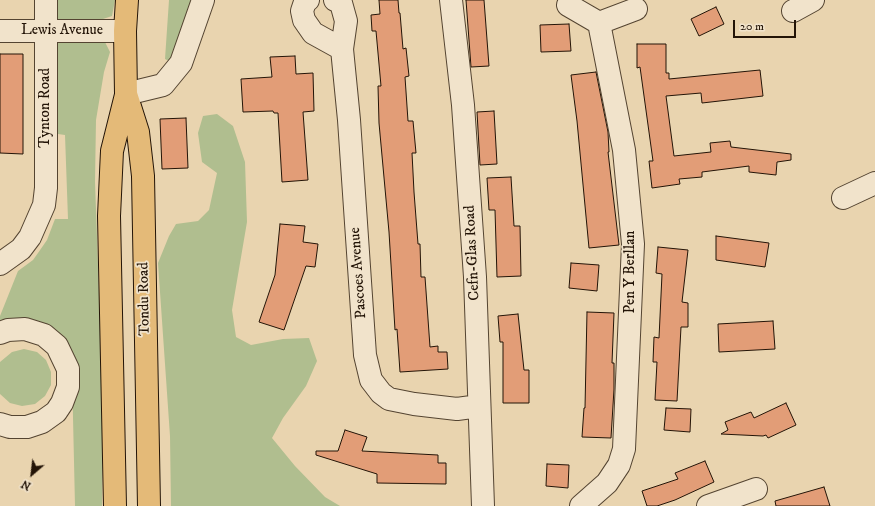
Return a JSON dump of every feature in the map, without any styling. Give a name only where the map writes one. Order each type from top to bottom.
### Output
[{"type":"main road","name":"Tondu Road","points":[[114,506],[109,216],[112,151],[126,94],[125,31],[127,0]]},
{"type":"main road","name":"Tondu Road","points":[[126,94],[138,132],[143,176],[149,506]]},
{"type":"street","name":"Tynton Road","points":[[0,264],[20,249],[30,237],[44,205],[46,188],[46,0]]},
{"type":"street","points":[[126,94],[163,85],[181,64],[203,0]]},
{"type":"street","points":[[308,0],[305,2],[302,11],[304,20],[314,33],[342,49]]},
{"type":"street","name":"Pascoes Avenue","points":[[336,0],[341,3],[346,21],[342,49],[349,120],[365,355],[371,380],[381,393],[389,399],[414,404],[457,409],[479,406]]},
{"type":"street","name":"Cefn-Glas Road","points":[[451,0],[463,105],[475,277],[483,506]]},
{"type":"street","points":[[793,11],[813,0]]},
{"type":"street","points":[[568,5],[599,23],[636,9]]},
{"type":"street","name":"Pen Y Berllan","points":[[595,502],[619,465],[624,449],[633,244],[624,150],[599,23]]},
{"type":"street","name":"Lewis Avenue","points":[[0,31],[125,31]]},
{"type":"street","points":[[843,198],[874,185]]},
{"type":"street","points":[[0,333],[8,330],[25,329],[44,335],[57,346],[68,369],[68,387],[62,403],[56,412],[42,422],[27,427],[10,427],[0,424]]},
{"type":"street","points":[[708,506],[756,489]]},
{"type":"green space","points":[[54,0],[115,0],[112,16],[103,19],[67,21],[57,19]]},
{"type":"green space","points":[[169,0],[203,0],[171,62],[165,59]]},
{"type":"green space","points":[[60,36],[104,40],[110,52],[104,72],[96,120],[95,182],[103,404],[102,506],[75,506],[72,373],[64,350],[0,323],[0,316],[18,271],[33,260],[38,253],[47,240],[55,219],[68,219],[65,135],[58,134],[55,56],[56,43]]},
{"type":"green space","points":[[217,114],[233,126],[245,162],[247,222],[232,310],[236,337],[251,345],[283,339],[309,338],[317,361],[306,386],[283,418],[272,438],[295,466],[325,497],[340,506],[171,506],[170,436],[158,263],[169,236],[176,224],[198,221],[209,210],[217,173],[202,162],[198,133],[203,116]]},
{"type":"green space","points":[[24,349],[37,352],[46,360],[51,372],[51,385],[45,396],[35,404],[22,406],[10,403],[0,394],[0,362],[12,352]]},
{"type":"building","points":[[379,0],[398,0],[403,49],[406,48],[409,76],[405,77],[408,121],[413,121],[416,153],[412,153],[414,192],[418,244],[420,244],[421,277],[425,277],[430,347],[438,346],[438,352],[447,352],[448,369],[400,372],[397,329],[395,330],[389,232],[379,123],[378,86],[381,86],[376,31],[372,31],[371,15],[380,14]]},
{"type":"building","points":[[466,0],[484,0],[489,66],[471,67]]},
{"type":"building","points":[[716,7],[724,24],[699,36],[691,19]]},
{"type":"building","points":[[569,24],[571,51],[541,52],[540,25]]},
{"type":"building","points":[[637,44],[666,44],[666,73],[669,73],[669,79],[760,70],[763,96],[702,103],[701,93],[666,96],[674,156],[711,152],[710,143],[730,141],[731,147],[791,154],[791,160],[777,162],[776,175],[749,172],[749,166],[702,172],[702,177],[679,179],[680,184],[652,188],[649,161],[653,161],[640,67],[637,68]]},
{"type":"building","points":[[0,54],[23,54],[23,154],[0,153]]},
{"type":"building","points":[[295,56],[296,74],[313,73],[314,111],[303,112],[308,180],[282,182],[278,113],[274,113],[273,111],[243,112],[241,79],[272,77],[270,57]]},
{"type":"building","points":[[596,72],[608,132],[608,152],[619,245],[589,248],[577,121],[571,75]]},
{"type":"building","points":[[494,111],[497,164],[480,165],[477,112]]},
{"type":"building","points":[[186,118],[188,168],[162,169],[160,119]]},
{"type":"building","points":[[511,177],[514,226],[520,226],[521,276],[497,277],[495,210],[489,210],[487,178]]},
{"type":"building","points":[[280,224],[305,226],[303,242],[318,244],[315,267],[306,266],[284,330],[259,322],[275,275]]},
{"type":"building","points":[[716,236],[769,243],[765,267],[716,260]]},
{"type":"building","points":[[658,247],[688,250],[682,302],[688,303],[688,327],[681,327],[677,401],[655,400],[657,362],[653,362],[654,337],[659,338],[662,274],[656,273]]},
{"type":"building","points":[[571,263],[599,265],[597,291],[569,288]]},
{"type":"building","points":[[587,312],[614,313],[612,363],[614,363],[614,389],[611,438],[582,437],[585,408]]},
{"type":"building","points":[[518,314],[524,370],[529,370],[529,403],[503,403],[503,342],[500,342],[498,316]]},
{"type":"building","points":[[773,321],[775,349],[719,352],[718,324]]},
{"type":"building","points":[[786,403],[796,425],[768,438],[766,435],[721,434],[728,430],[725,422],[751,412],[754,418]]},
{"type":"building","points":[[666,408],[691,409],[690,432],[664,430]]},
{"type":"building","points":[[345,430],[367,437],[362,451],[438,455],[438,463],[446,463],[446,484],[377,483],[377,474],[316,455],[316,451],[338,451]]},
{"type":"building","points":[[705,461],[714,482],[675,500],[657,506],[647,506],[642,491],[678,479],[675,473]]},
{"type":"building","points":[[547,464],[569,465],[568,488],[546,486]]},
{"type":"building","points":[[824,487],[830,506],[776,506],[775,501]]}]
